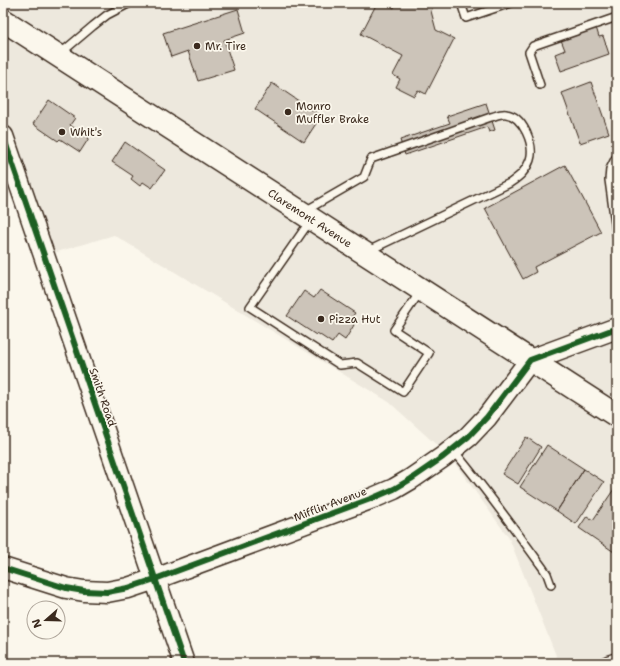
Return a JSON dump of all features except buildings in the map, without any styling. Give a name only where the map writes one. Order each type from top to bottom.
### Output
[{"type":"main road","name":"Claremont Avenue","points":[[3,20],[617,416]]},
{"type":"street","name":"Smith Road","points":[[3,136],[184,663]]},
{"type":"street","points":[[530,360],[617,328]]},
{"type":"street","name":"Mifflin Avenue","points":[[3,568],[66,588],[84,591],[107,592],[128,588],[155,579],[373,498],[394,489],[428,469],[468,437],[487,417],[530,360]]},
{"type":"street","points":[[608,663],[617,660]]},
{"type":"lane","points":[[58,56],[116,6],[130,3]]},
{"type":"lane","points":[[461,3],[466,18],[511,3]]},
{"type":"lane","points":[[540,85],[529,52],[533,46],[617,17]]},
{"type":"lane","points":[[364,252],[510,183],[521,176],[531,158],[532,147],[523,125],[514,118],[506,114],[484,119],[371,159],[364,177],[307,216],[250,307],[340,365],[357,363],[403,392],[429,353],[394,330],[422,290]]},
{"type":"lane","points":[[617,157],[610,168],[609,180],[617,238]]},
{"type":"lane","points":[[453,449],[480,482],[543,568],[551,585]]},
{"type":"shaded area","points":[[3,3],[617,3],[617,663],[559,663],[509,538],[451,458],[389,402],[114,235],[40,257],[3,151]]},
{"type":"cycle path","points":[[3,136],[184,663]]},
{"type":"cycle path","points":[[3,568],[66,588],[84,591],[107,592],[128,588],[155,579],[373,498],[394,489],[411,479],[443,457],[468,437],[487,417],[530,360],[617,328]]},
{"type":"place","name":"Mr. Tire","points":[[197,46]]},
{"type":"place","name":"Monro Muffler Brake","points":[[288,112]]},
{"type":"place","name":"Whit's","points":[[62,132]]},
{"type":"place","name":"Pizza Hut","points":[[321,319]]}]
